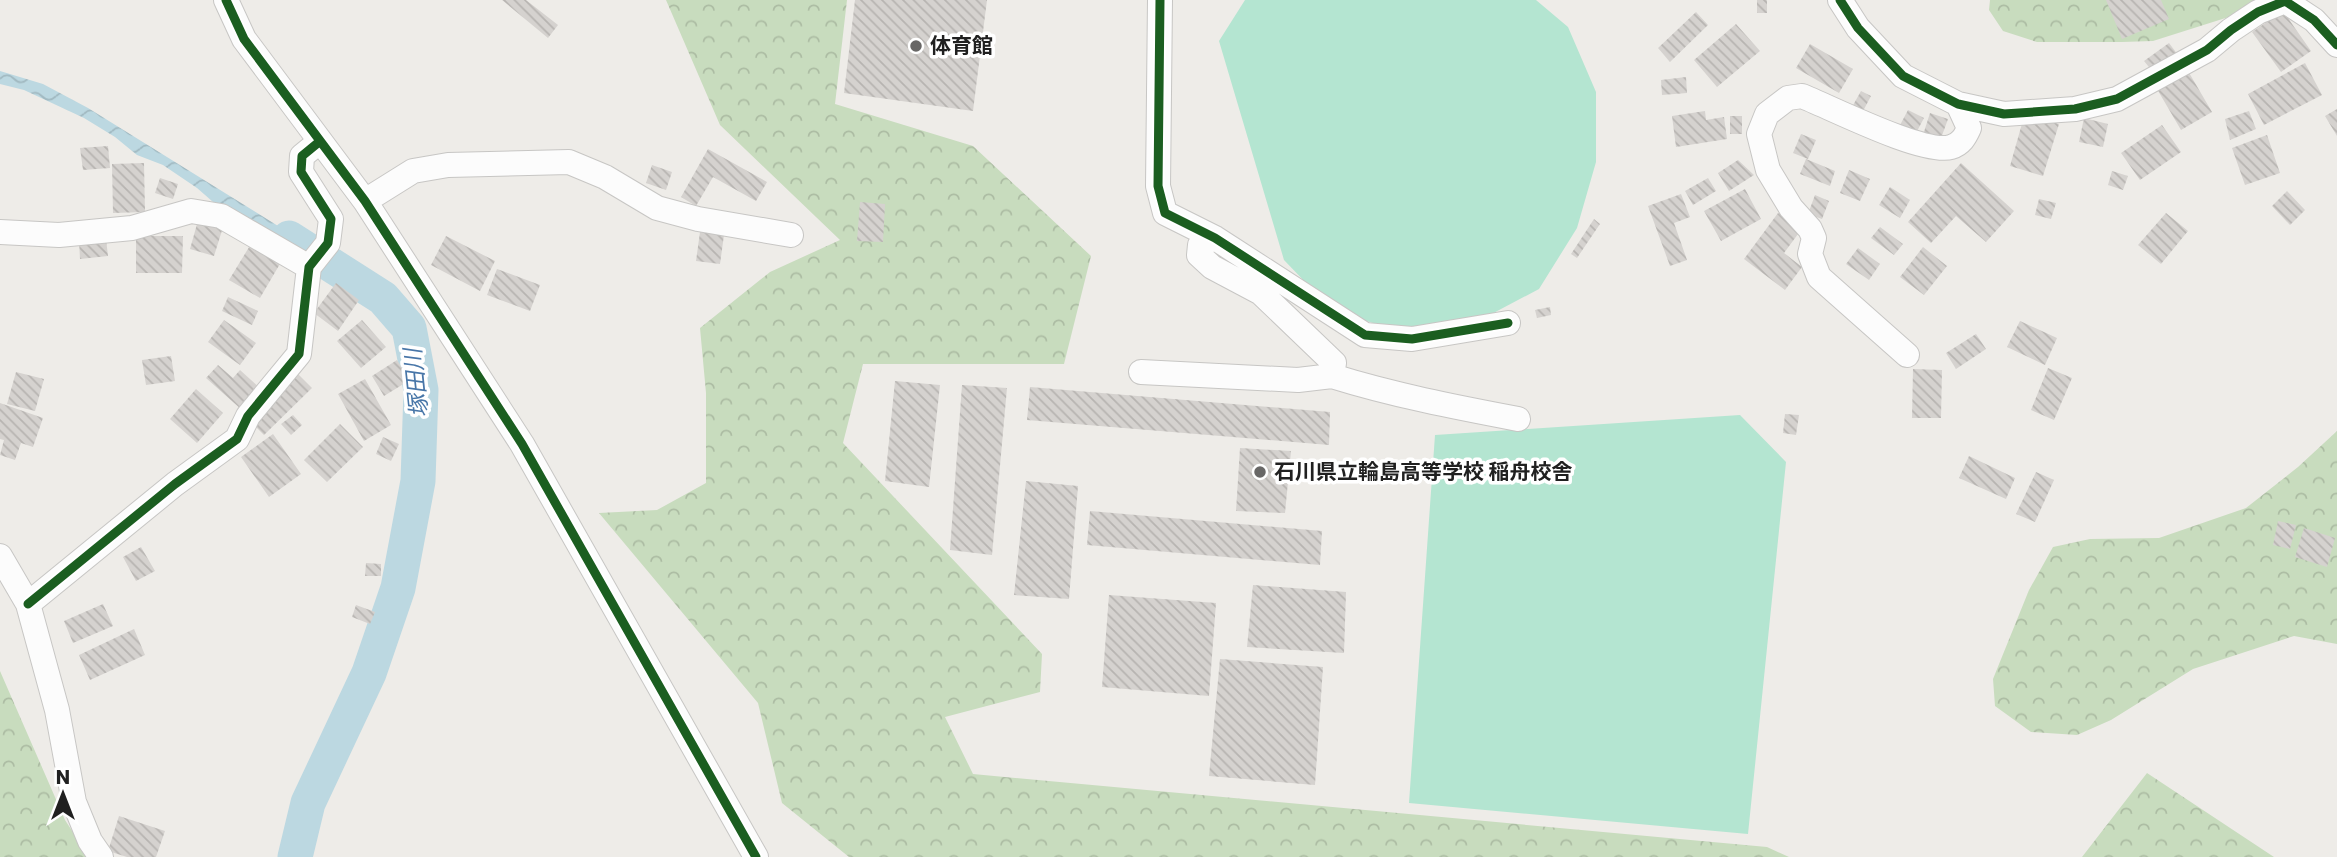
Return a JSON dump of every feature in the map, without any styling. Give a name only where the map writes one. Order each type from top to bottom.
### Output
[{"type":"street","points":[[226,0],[244,39],[365,201],[522,444],[756,857]]},
{"type":"street","points":[[1160,0],[1158,186],[1165,213],[1215,238],[1365,335],[1412,339],[1508,323]]},
{"type":"street","points":[[1840,0],[1858,28],[1903,76],[1958,104],[2004,114],[2075,109],[2117,99],[2207,50],[2258,12],[2285,1],[2314,20],[2337,45]]},
{"type":"street","points":[[1907,355],[1819,277],[1810,254],[1814,238],[1810,229],[1791,208],[1768,170],[1759,134],[1767,114],[1788,98],[1802,96],[1909,143],[1950,148],[1964,139],[1969,128],[1958,104]]},
{"type":"street","points":[[28,604],[175,484],[237,439],[248,416],[299,354],[310,264],[328,243],[331,219],[301,172],[302,156],[319,142]]},
{"type":"street","points":[[365,201],[413,171],[448,165],[569,162],[605,177],[657,208],[698,219],[792,235]]},
{"type":"street","points":[[0,232],[59,235],[132,228],[191,211],[221,216],[310,264]]},
{"type":"street","points":[[1215,238],[1200,245],[1199,256],[1212,267],[1261,293],[1334,363],[1332,376]]},
{"type":"street","points":[[1141,372],[1298,380],[1332,376],[1437,403],[1518,419]]},
{"type":"street","points":[[0,556],[28,604],[57,710],[74,802],[90,841],[100,857]]},
{"type":"green space","points":[[666,0],[847,0],[835,104],[973,146],[1091,256],[1064,364],[863,364],[843,443],[1042,654],[1040,692],[945,717],[973,774],[1767,847],[1789,857],[849,857],[782,803],[758,703],[599,513],[657,510],[706,483],[706,393],[700,328],[770,272],[840,240],[720,125]]},
{"type":"green space","points":[[1245,0],[1536,0],[1568,27],[1596,92],[1596,162],[1577,228],[1539,289],[1484,318],[1403,332],[1333,311],[1284,260],[1219,41]]},
{"type":"green space","points":[[1990,0],[2267,0],[2235,15],[2153,41],[2037,42],[2003,31],[1989,10]]},
{"type":"green space","points":[[1740,415],[1786,462],[1748,834],[1409,803],[1435,435]]},
{"type":"green space","points":[[2337,431],[2337,644],[2294,636],[2193,669],[2111,720],[2077,735],[2031,732],[1995,706],[1993,679],[2029,590],[2053,547],[2090,539],[2159,538],[2246,508],[2298,467]]},
{"type":"green space","points":[[0,671],[65,820],[89,857],[0,857]]},
{"type":"green space","points":[[2147,773],[2274,857],[2082,857]]},
{"type":"water","points":[[0,71],[43,84],[88,108],[315,249],[309,257],[220,208],[197,188],[163,165],[137,155],[115,137],[84,118],[24,90],[0,84]]},
{"type":"building","points":[[502,0],[526,0],[558,25],[548,38]]},
{"type":"building","name":"体育館","points":[[855,0],[987,0],[973,111],[844,93]]},
{"type":"building","points":[[1757,0],[1767,0],[1767,13],[1757,13]]},
{"type":"building","points":[[2106,0],[2161,0],[2169,19],[2122,39]]},
{"type":"building","points":[[2283,11],[2311,51],[2281,72],[2252,32]]},
{"type":"building","points":[[1696,12],[1708,25],[1670,62],[1658,48]]},
{"type":"building","points":[[1736,24],[1760,51],[1717,87],[1694,60]]},
{"type":"building","points":[[2169,43],[2178,55],[2153,72],[2144,61]]},
{"type":"building","points":[[1810,44],[1853,69],[1839,93],[1796,68]]},
{"type":"building","points":[[2305,63],[2322,95],[2264,125],[2248,94]]},
{"type":"building","points":[[2188,71],[2212,112],[2181,130],[2157,89]]},
{"type":"building","points":[[1686,77],[1687,93],[1662,95],[1661,80]]},
{"type":"building","points":[[1861,91],[1871,96],[1862,113],[1852,107]]},
{"type":"building","points":[[2337,109],[2337,136],[2325,116]]},
{"type":"building","points":[[1908,110],[1924,118],[1915,135],[1899,127]]},
{"type":"building","points":[[1705,111],[1706,120],[1724,117],[1727,139],[1676,147],[1672,116]]},
{"type":"building","points":[[2249,111],[2256,129],[2230,140],[2225,119]]},
{"type":"building","points":[[1930,113],[1948,119],[1940,141],[1923,135]]},
{"type":"building","points":[[2025,113],[2059,124],[2043,176],[2010,166]]},
{"type":"building","points":[[1730,116],[1742,116],[1742,134],[1730,134]]},
{"type":"building","points":[[2084,118],[2108,124],[2103,147],[2079,142]]},
{"type":"building","points":[[2162,125],[2181,152],[2140,180],[2121,153]]},
{"type":"building","points":[[1801,134],[1816,140],[1808,159],[1793,153]]},
{"type":"building","points":[[2267,135],[2280,173],[2245,185],[2232,148]]},
{"type":"building","points":[[108,146],[110,168],[83,170],[80,148]]},
{"type":"building","points":[[708,149],[767,182],[756,201],[713,177],[696,206],[681,197]]},
{"type":"building","points":[[1806,159],[1835,171],[1830,186],[1800,174]]},
{"type":"building","points":[[1738,160],[1754,175],[1729,191],[1718,173]]},
{"type":"building","points":[[144,163],[145,212],[113,213],[112,164]]},
{"type":"building","points":[[1961,163],[2014,211],[1986,242],[1956,216],[1931,243],[1908,222]]},
{"type":"building","points":[[652,165],[672,172],[666,190],[646,183]]},
{"type":"building","points":[[1849,170],[1870,179],[1860,201],[1840,193]]},
{"type":"building","points":[[2112,171],[2128,176],[2123,190],[2108,185]]},
{"type":"building","points":[[160,178],[178,184],[173,199],[155,193]]},
{"type":"building","points":[[1708,178],[1716,191],[1693,205],[1685,191]]},
{"type":"building","points":[[1890,187],[1910,200],[1900,218],[1879,205]]},
{"type":"building","points":[[1745,189],[1761,219],[1721,241],[1704,211]]},
{"type":"building","points":[[2287,191],[2305,210],[2290,225],[2272,206]]},
{"type":"building","points":[[1681,194],[1690,217],[1674,223],[1687,260],[1670,266],[1648,206]]},
{"type":"building","points":[[1815,195],[1829,201],[1822,219],[1808,214]]},
{"type":"building","points":[[2039,199],[2056,203],[2051,219],[2035,215]]},
{"type":"building","points":[[860,202],[885,204],[883,242],[857,241]]},
{"type":"building","points":[[1778,213],[1801,230],[1784,253],[1802,267],[1785,290],[1744,259]]},
{"type":"building","points":[[2166,213],[2188,231],[2161,264],[2138,245]]},
{"type":"building","points":[[199,217],[224,224],[214,256],[190,249]]},
{"type":"building","points":[[1594,219],[1600,224],[1577,258],[1571,254]]},
{"type":"building","points":[[1880,227],[1903,244],[1894,255],[1871,238]]},
{"type":"building","points":[[700,232],[724,235],[720,264],[696,261]]},
{"type":"building","points":[[136,236],[183,236],[182,273],[136,273]]},
{"type":"building","points":[[446,236],[495,261],[480,291],[431,265]]},
{"type":"building","points":[[106,239],[108,256],[80,259],[79,241]]},
{"type":"building","points":[[254,239],[284,257],[260,298],[229,280]]},
{"type":"building","points":[[1923,247],[1947,266],[1924,295],[1900,277]]},
{"type":"building","points":[[1858,248],[1880,264],[1869,280],[1846,264]]},
{"type":"building","points":[[497,269],[540,285],[530,311],[487,295]]},
{"type":"building","points":[[336,283],[359,300],[338,331],[314,313]]},
{"type":"building","points":[[228,297],[258,311],[252,325],[222,311]]},
{"type":"building","points":[[1550,307],[1551,315],[1537,318],[1535,310]]},
{"type":"building","points":[[224,320],[256,343],[240,365],[208,342]]},
{"type":"building","points":[[362,320],[386,347],[361,368],[337,341]]},
{"type":"building","points":[[2020,321],[2057,338],[2045,365],[2007,347]]},
{"type":"building","points":[[1976,334],[1986,349],[1956,369],[1946,353]]},
{"type":"building","points":[[171,356],[175,381],[146,385],[142,360]]},
{"type":"building","points":[[397,360],[410,380],[384,396],[372,376]]},
{"type":"building","points":[[218,365],[233,378],[240,370],[261,389],[242,410],[206,378]]},
{"type":"building","points":[[2048,368],[2072,378],[2054,420],[2031,410]]},
{"type":"building","points":[[1913,369],[1942,370],[1941,418],[1912,418]]},
{"type":"building","points":[[16,372],[44,379],[35,411],[7,404]]},
{"type":"building","points":[[296,372],[312,388],[264,435],[248,419]]},
{"type":"building","points":[[365,379],[391,425],[364,441],[338,394]]},
{"type":"building","points":[[895,381],[940,385],[929,487],[885,481]]},
{"type":"building","points":[[962,385],[1007,388],[992,555],[950,550]]},
{"type":"building","points":[[1030,387],[1330,412],[1329,445],[1027,420]]},
{"type":"building","points":[[196,389],[223,413],[197,443],[170,419]]},
{"type":"building","points":[[0,403],[43,418],[33,447],[21,443],[15,460],[0,455],[4,440],[0,439]]},
{"type":"building","points":[[1785,414],[1799,415],[1796,435],[1783,433]]},
{"type":"building","points":[[293,415],[302,425],[291,435],[281,424]]},
{"type":"building","points":[[340,424],[363,447],[327,482],[304,460]]},
{"type":"building","points":[[273,434],[301,474],[269,497],[241,457]]},
{"type":"building","points":[[383,437],[399,444],[391,461],[376,454]]},
{"type":"building","points":[[1240,448],[1291,451],[1285,513],[1236,511]]},
{"type":"building","points":[[1969,456],[2015,478],[2006,499],[1959,478]]},
{"type":"building","points":[[2036,472],[2054,480],[2035,522],[2016,514]]},
{"type":"building","points":[[1026,481],[1078,486],[1069,599],[1014,595]]},
{"type":"building","points":[[1090,511],[1322,531],[1320,565],[1087,545]]},
{"type":"building","points":[[2278,521],[2296,525],[2290,549],[2273,545]]},
{"type":"building","points":[[2304,528],[2335,538],[2327,567],[2295,557]]},
{"type":"building","points":[[141,547],[155,571],[136,581],[123,557]]},
{"type":"building","points":[[366,563],[381,564],[381,576],[365,576]]},
{"type":"building","points":[[1253,585],[1346,592],[1344,653],[1247,647]]},
{"type":"building","points":[[1109,595],[1216,603],[1209,696],[1102,687]]},
{"type":"building","points":[[103,604],[113,626],[73,643],[64,621]]},
{"type":"building","points":[[356,605],[375,612],[370,624],[352,617]]},
{"type":"building","points":[[134,629],[145,655],[90,680],[79,655]]},
{"type":"building","points":[[1220,659],[1323,667],[1315,785],[1209,776]]},
{"type":"building","points":[[119,816],[165,831],[156,857],[127,857],[108,851]]},
{"type":"waterway","name":"塚田川","points":[[289,238],[383,298],[409,328],[421,390],[418,481],[398,588],[369,673],[308,803],[295,857]]},
{"type":"cycle path","points":[[226,0],[244,39],[365,201],[522,444],[756,857]]},
{"type":"cycle path","points":[[1160,0],[1158,186],[1165,213],[1215,238],[1365,335],[1412,339],[1508,323]]},
{"type":"cycle path","points":[[1840,0],[1858,28],[1903,76],[1958,104],[2004,114],[2075,109],[2117,99],[2207,50],[2258,12],[2285,1],[2314,20],[2337,45]]},
{"type":"cycle path","points":[[28,604],[175,484],[237,439],[248,416],[299,354],[309,267],[328,243],[331,219],[301,172],[302,156],[319,142]]},
{"type":"place","name":"体育館","points":[[916,46]]},
{"type":"place","name":"石川県立輪島高等学校 稲舟校舎","points":[[1260,472]]}]
